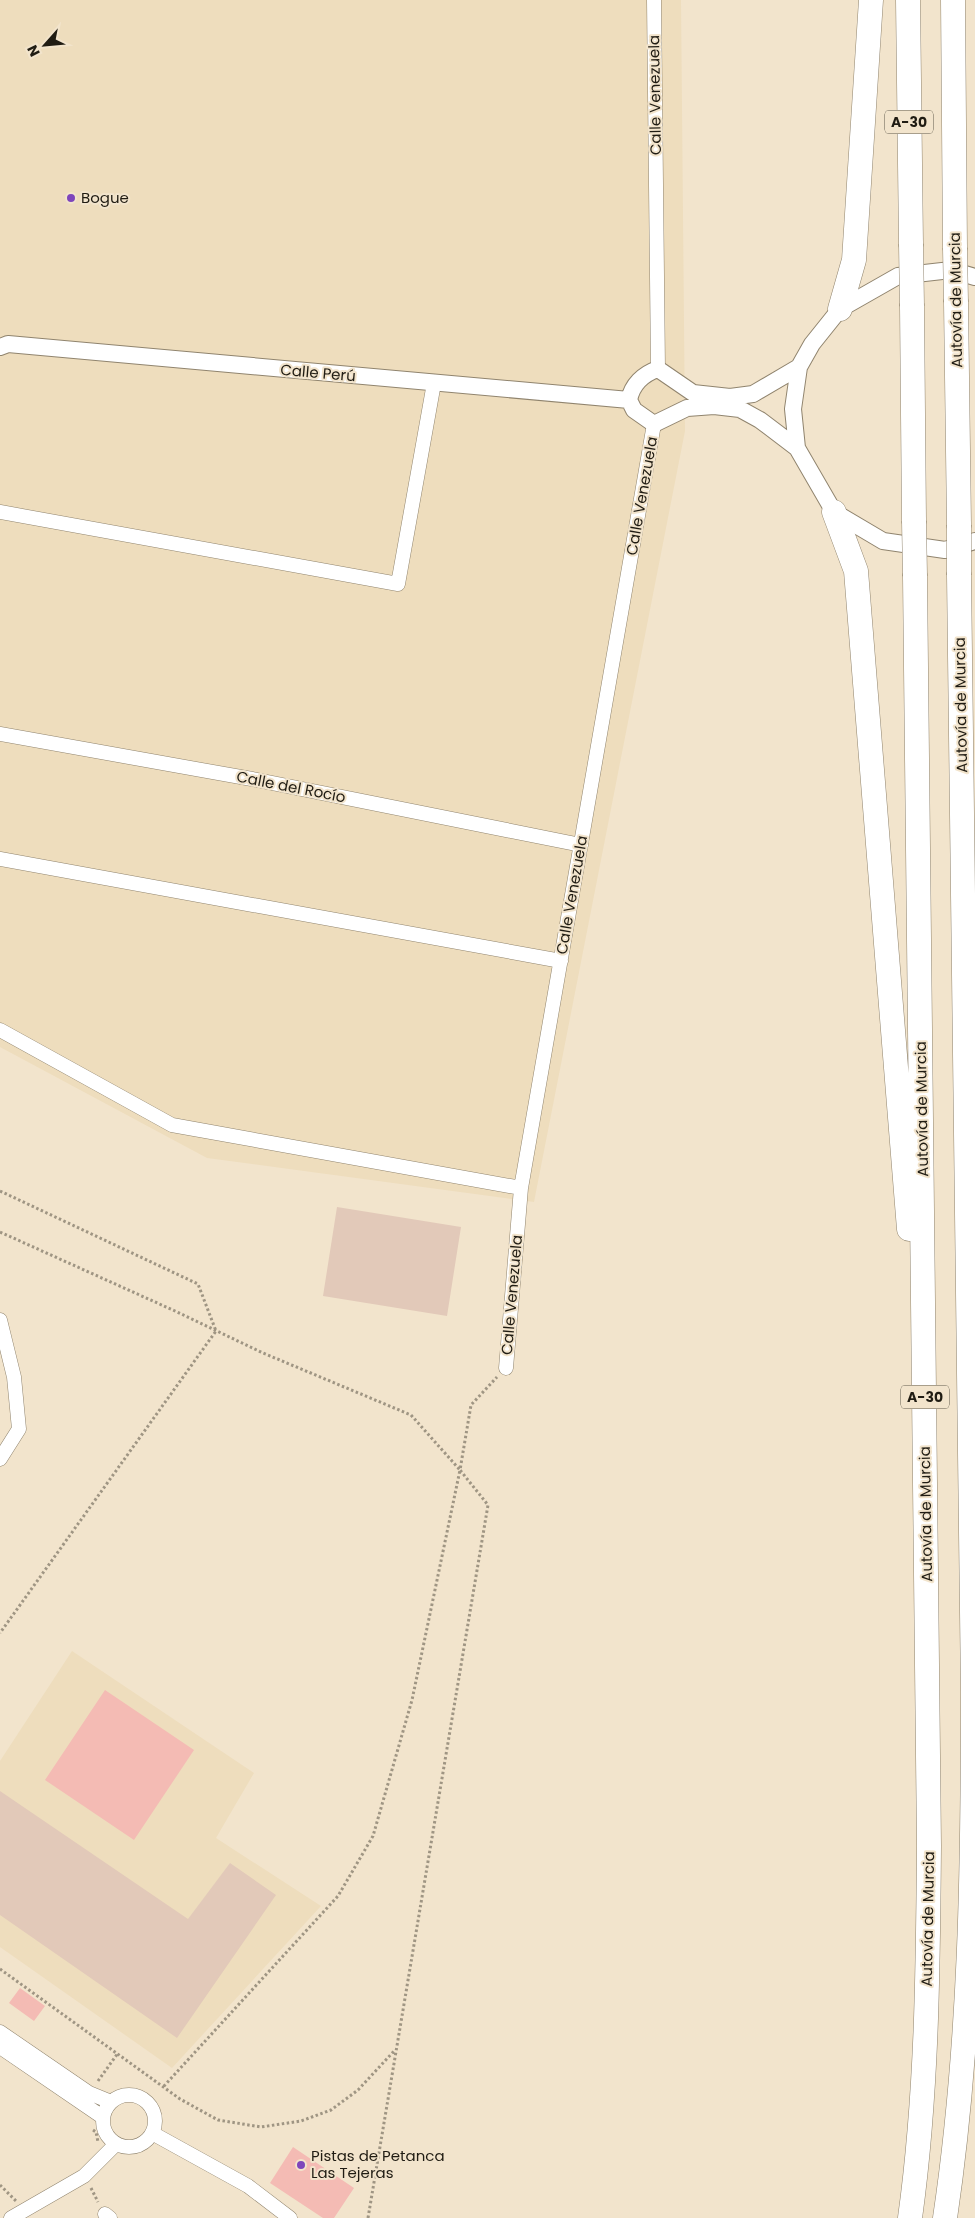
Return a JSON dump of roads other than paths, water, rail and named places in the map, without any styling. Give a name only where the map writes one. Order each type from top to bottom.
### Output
[{"type":"highway","points":[[840,309],[854,260],[871,0]]},
{"type":"highway","name":"Autovía de Murcia","points":[[908,0],[925,1420],[929,1934],[920,2131],[910,2218]]},
{"type":"highway","name":"Autovía de Murcia","points":[[944,2218],[962,2064],[972,1851],[968,1300],[959,575],[967,533],[956,302],[952,0]]},
{"type":"highway","points":[[834,512],[856,571],[925,1420]]},
{"type":"highway","points":[[968,1300],[975,1161]]},
{"type":"street","name":"Calle Venezuela","points":[[654,0],[658,369]]},
{"type":"street","points":[[797,448],[793,408],[800,367],[812,344],[840,309],[898,276],[952,270],[975,277]]},
{"type":"street","name":"Calle Perú","points":[[3,343],[434,384],[629,400]]},
{"type":"street","points":[[800,367],[753,394],[730,397],[693,393],[658,369],[648,372],[638,381],[631,389],[629,400],[634,410],[644,419],[654,424],[687,408],[714,406],[740,409],[760,420],[797,448],[834,512],[883,541],[945,550],[967,533]]},
{"type":"street","points":[[0,512],[398,584],[434,384]]},
{"type":"street","name":"Calle Venezuela","points":[[506,1368],[521,1188],[654,424]]},
{"type":"street","name":"Calle del Rocío","points":[[0,734],[252,779],[581,846]]},
{"type":"street","points":[[0,859],[561,961]]},
{"type":"street","points":[[0,1030],[172,1125],[521,1188]]},
{"type":"street","points":[[0,1320],[3,1341],[14,1377],[19,1429],[0,1459]]},
{"type":"street","points":[[0,2032],[89,2093],[111,2102]]},
{"type":"street","points":[[0,2047],[101,2116],[106,2134],[116,2144],[133,2147],[148,2140],[152,2133],[154,2116],[146,2101],[130,2094],[111,2102],[101,2116]]},
{"type":"street","points":[[152,2133],[248,2186],[290,2218]]},
{"type":"street","points":[[12,2218],[84,2176],[116,2144]]},
{"type":"place","name":"Bogue","points":[[71,198]]},
{"type":"place","name":"Pistas de Petanca Las Tejeras","points":[[301,2165]]}]
